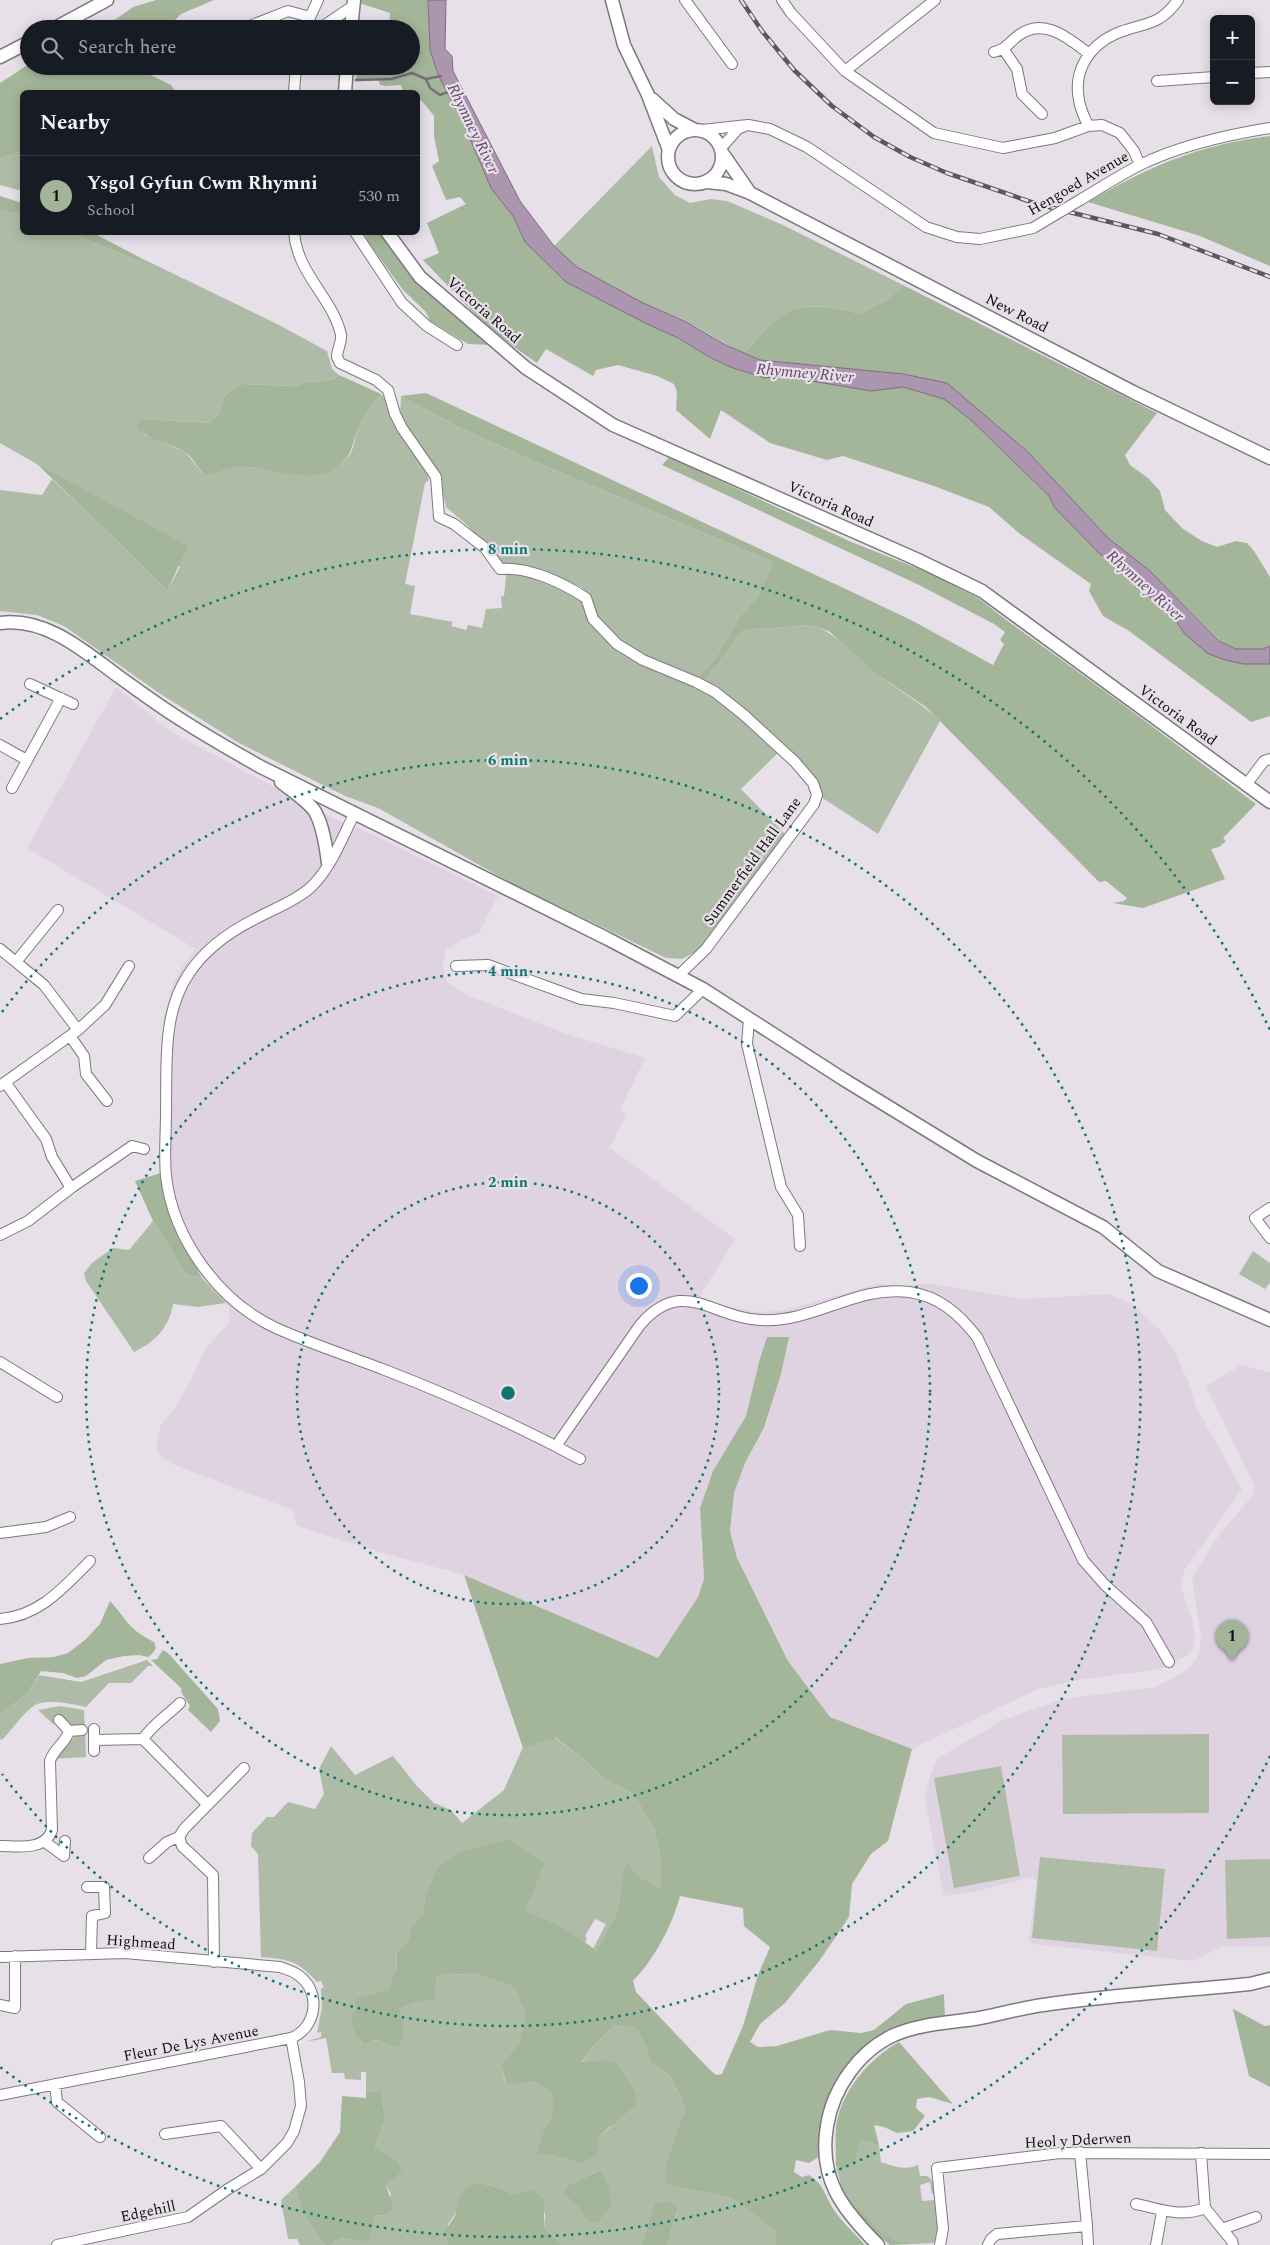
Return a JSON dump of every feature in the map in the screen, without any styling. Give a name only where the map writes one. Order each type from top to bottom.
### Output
[{"type":"main road","points":[[70,20],[107,0]]},
{"type":"main road","points":[[612,0],[624,45],[648,95],[669,150],[670,167],[681,180],[690,184],[707,182],[719,170],[722,151],[716,138],[674,119],[648,95]]},
{"type":"main road","points":[[352,20],[353,3]]},
{"type":"main road","points":[[0,57],[20,47]]},
{"type":"main road","points":[[345,90],[346,75]]},
{"type":"main road","points":[[669,150],[678,136],[698,130]]},
{"type":"main road","name":"New Road","points":[[722,151],[750,194]]},
{"type":"main road","name":"New Road","points":[[707,182],[726,184],[750,194],[1133,392],[1270,458]]},
{"type":"main road","name":"Victoria Road","points":[[389,235],[420,277],[526,368],[613,425],[982,591],[1270,802]]},
{"type":"main road","points":[[0,623],[26,624],[43,628],[60,636],[81,648],[181,720],[259,766],[606,938],[703,989],[843,1079],[977,1160],[1103,1227],[1158,1271],[1270,1320]]},
{"type":"main road","points":[[259,766],[315,811],[328,863]]},
{"type":"main road","points":[[878,2245],[854,2221],[840,2201],[830,2179],[825,2135],[829,2113],[836,2093],[865,2055],[881,2043],[894,2036],[925,2026],[1043,2005],[1250,1984],[1270,1980]]},
{"type":"street","points":[[310,20],[318,0]]},
{"type":"street","points":[[685,0],[732,64]]},
{"type":"street","points":[[782,0],[791,13],[845,71],[934,133],[1004,148],[1055,138],[1088,126],[1102,125],[1120,133],[1134,151],[1140,165]]},
{"type":"street","points":[[845,71],[935,0]]},
{"type":"street","points":[[1088,126],[1079,100],[1078,88],[1083,63],[1088,53],[1102,41],[1116,34],[1154,22],[1169,13],[1178,0]]},
{"type":"street","points":[[331,20],[353,3]]},
{"type":"street","points":[[265,20],[288,11],[310,17]]},
{"type":"street","points":[[1042,114],[1022,94],[1017,69],[999,51],[1019,34],[1038,27],[1061,33],[1088,53]]},
{"type":"street","points":[[1255,73],[1270,72]]},
{"type":"street","points":[[294,90],[295,75]]},
{"type":"street","points":[[1157,82],[1210,77]]},
{"type":"street","points":[[722,151],[738,129],[748,125]]},
{"type":"street","name":"Hengoed Avenue","points":[[698,130],[748,125],[770,129],[807,147],[926,227],[957,236],[980,239],[1033,228],[1140,165],[1202,142],[1270,128]]},
{"type":"street","name":"Summerfield Hall Lane","points":[[295,235],[301,262],[332,314],[342,337],[337,357],[340,363],[376,380],[388,390],[395,414],[402,428],[436,477],[439,518],[454,524],[485,548],[500,569],[507,568],[531,573],[586,598],[592,619],[617,644],[643,660],[696,682],[721,697],[744,715],[795,762],[813,783],[817,795],[814,804],[706,949],[678,976]]},
{"type":"street","points":[[357,235],[402,303],[426,326],[457,344]]},
{"type":"street","points":[[30,684],[74,704]]},
{"type":"street","points":[[12,788],[61,698]]},
{"type":"street","points":[[0,745],[27,760]]},
{"type":"street","points":[[1246,785],[1264,761],[1270,759]]},
{"type":"street","points":[[355,813],[318,880],[298,897],[238,928],[212,947],[188,974],[178,994],[170,1020],[165,1151],[166,1176],[177,1220],[189,1244],[214,1281],[254,1315],[276,1328],[386,1370],[508,1422],[580,1459]]},
{"type":"street","points":[[16,962],[58,910]]},
{"type":"street","points":[[0,950],[44,985],[74,1033],[84,1056],[86,1074],[107,1101]]},
{"type":"street","points":[[456,966],[488,965],[581,999],[614,1002],[675,1016],[703,989]]},
{"type":"street","points":[[71,1188],[52,1157],[46,1139],[2,1084],[74,1033],[105,1005],[130,966]]},
{"type":"street","points":[[749,1019],[747,1044],[781,1187],[798,1215],[800,1246]]},
{"type":"street","points":[[0,1235],[28,1221],[71,1188],[132,1146],[144,1149]]},
{"type":"street","points":[[1270,1208],[1254,1218],[1270,1238]]},
{"type":"street","points":[[556,1446],[640,1325],[650,1313],[662,1305],[675,1300],[687,1301],[725,1313],[760,1320],[785,1319],[876,1292],[900,1291],[925,1295],[941,1302],[956,1313],[977,1337],[1083,1560],[1105,1585],[1146,1622],[1169,1662]]},
{"type":"street","points":[[0,1362],[57,1397]]},
{"type":"street","points":[[0,1533],[46,1527],[70,1517]]},
{"type":"street","points":[[0,1619],[26,1614],[49,1601],[90,1561]]},
{"type":"street","points":[[144,1739],[165,1714],[173,1710],[180,1703]]},
{"type":"street","points":[[59,1720],[69,1731]]},
{"type":"street","points":[[69,1731],[82,1730]]},
{"type":"street","points":[[0,1846],[33,1845],[45,1842],[52,1830],[50,1761],[52,1752],[68,1737],[69,1731]]},
{"type":"street","points":[[94,1740],[144,1739],[207,1804]]},
{"type":"street","points":[[149,1858],[167,1842],[179,1836],[207,1804],[244,1768]]},
{"type":"street","points":[[179,1836],[182,1846],[213,1876],[214,1962]]},
{"type":"street","points":[[45,1842],[64,1856],[64,1841]]},
{"type":"street","points":[[87,1888],[104,1887],[105,1912],[92,1916],[91,1954]]},
{"type":"street","name":"Highmead","points":[[0,1957],[125,1953],[280,1967]]},
{"type":"street","points":[[0,2005],[15,2008],[15,1956]]},
{"type":"street","name":"Fleur De Lys Avenue","points":[[0,2095],[301,2035],[307,2028],[314,2012],[313,2002],[306,1982],[299,1975],[280,1967]]},
{"type":"street","name":"Edgehill","points":[[57,2245],[188,2217],[261,2169],[287,2143],[294,2131],[301,2106],[299,2082],[291,2038]]},
{"type":"street","points":[[55,2084],[57,2102],[100,2137]]},
{"type":"street","points":[[164,2134],[221,2126],[261,2169]]},
{"type":"street","points":[[1080,2152],[1088,2245]]},
{"type":"street","name":"Heol y Dderwen","points":[[940,2245],[943,2229],[936,2168],[1080,2152],[1270,2154]]},
{"type":"street","points":[[1201,2153],[1205,2208],[1233,2245]]},
{"type":"street","points":[[1136,2204],[1162,2212],[1191,2213],[1205,2208]]},
{"type":"street","points":[[1156,2245],[1162,2212]]},
{"type":"street","points":[[1222,2229],[1256,2216]]},
{"type":"street","points":[[988,2245],[997,2234],[1087,2226]]},
{"type":"shaded area","points":[[116,687],[170,731],[322,813],[367,832],[498,896],[479,933],[465,938],[446,950],[443,965],[446,981],[467,995],[564,1033],[645,1058],[620,1109],[626,1114],[610,1148],[735,1239],[700,1296],[725,1306],[758,1312],[783,1311],[878,1284],[907,1286],[929,1283],[1023,1299],[1110,1294],[1131,1304],[1159,1329],[1174,1351],[1188,1381],[1196,1407],[1242,1489],[1184,1571],[1181,1587],[1193,1623],[1195,1639],[1193,1649],[1186,1656],[1160,1669],[1078,1680],[1038,1689],[912,1749],[830,1717],[788,1661],[737,1559],[730,1531],[734,1493],[745,1463],[765,1428],[781,1374],[788,1337],[759,1362],[746,1416],[736,1433],[701,1542],[704,1579],[698,1597],[658,1658],[464,1575],[387,1554],[297,1526],[293,1510],[172,1464],[159,1455],[156,1443],[161,1425],[175,1408],[191,1380],[205,1349],[230,1322],[229,1307],[202,1278],[183,1245],[166,1207],[161,1173],[160,1075],[164,1017],[171,989],[184,964],[196,949],[27,848]]},
{"type":"shaded area","points":[[1241,1365],[1270,1372],[1270,1947],[1223,1946],[1194,1961],[1033,1944],[1029,1941],[1036,1881],[1033,1877],[973,1892],[944,1896],[925,1799],[930,1775],[938,1758],[1003,1720],[1064,1699],[1156,1687],[1189,1669],[1199,1654],[1201,1638],[1192,1577],[1219,1535],[1253,1495],[1254,1485],[1206,1386]]},
{"type":"green space","points":[[156,0],[214,0],[181,14],[175,20],[113,20],[133,7]]},
{"type":"green space","points":[[360,0],[428,0],[430,50],[439,77],[463,122],[491,188],[513,216],[525,242],[566,282],[677,338],[711,358],[733,368],[765,378],[782,376],[871,391],[903,387],[944,399],[971,420],[1049,496],[1054,507],[1059,512],[1151,598],[1169,611],[1184,633],[1243,664],[1270,664],[1270,716],[1251,722],[1129,631],[1103,616],[1089,591],[1091,584],[1020,534],[989,507],[934,486],[843,456],[827,460],[770,443],[721,410],[710,439],[676,410],[677,392],[674,384],[657,376],[618,365],[596,370],[593,376],[546,349],[537,363],[490,330],[423,260],[439,253],[427,223],[466,204],[460,197],[446,200],[432,166],[439,161],[434,136],[434,116],[420,100],[420,90],[402,90],[401,85],[380,85],[378,78],[356,80],[356,75],[420,75],[420,20],[390,20],[390,13],[359,3]]},
{"type":"green space","points":[[20,70],[20,75],[150,75],[171,85],[175,90],[20,90],[20,152],[0,159],[0,83]]},
{"type":"green space","points":[[1270,136],[1270,266],[1200,236],[1088,202],[1132,178],[1197,151]]},
{"type":"green space","points":[[652,146],[659,177],[675,195],[690,203],[711,199],[727,201],[783,225],[903,285],[888,299],[860,314],[818,306],[796,309],[786,313],[768,327],[744,353],[589,276],[576,267],[554,246]]},
{"type":"green space","points":[[20,152],[20,190],[0,185],[0,159]]},
{"type":"green space","points":[[0,196],[20,202],[20,215],[0,210]]},
{"type":"green space","points":[[0,210],[20,215],[20,235],[76,235],[139,261],[141,258],[277,324],[327,351],[332,369],[339,375],[335,378],[319,382],[304,381],[298,386],[240,384],[224,397],[217,417],[208,423],[144,419],[143,434],[183,451],[208,476],[240,467],[287,473],[315,474],[328,471],[340,465],[350,454],[360,424],[381,394],[385,399],[392,419],[418,456],[429,480],[425,483],[405,584],[415,586],[410,614],[453,622],[451,626],[466,630],[468,625],[482,628],[486,609],[502,608],[501,596],[504,596],[506,577],[504,570],[535,579],[583,602],[591,622],[604,639],[621,652],[641,663],[704,690],[736,713],[779,752],[741,789],[786,835],[699,950],[682,959],[666,958],[513,884],[378,808],[345,796],[239,743],[159,693],[64,626],[37,615],[0,611],[0,490],[42,495],[52,479],[167,591],[180,567],[75,486],[0,443]]},
{"type":"green space","points":[[76,235],[97,235],[141,258],[139,261]]},
{"type":"green space","points":[[365,235],[382,235],[404,265],[430,294],[490,345],[468,344],[430,321],[426,312],[403,290]]},
{"type":"green space","points":[[903,285],[1157,413],[1125,455],[1130,465],[1148,478],[1160,491],[1165,510],[1183,529],[1202,541],[1217,547],[1236,541],[1247,543],[1254,551],[1270,577],[1270,646],[1263,649],[1236,649],[1220,641],[1150,571],[1108,538],[1028,452],[988,419],[903,374],[760,360],[744,353],[768,327],[786,313],[796,309],[818,306],[860,314],[888,299]]},
{"type":"green space","points":[[339,375],[381,394],[363,419],[350,451],[342,463],[332,470],[320,474],[308,476],[295,475],[240,467],[208,476],[202,472],[186,453],[148,436],[137,427],[138,421],[144,419],[208,423],[217,417],[224,397],[240,384],[298,386],[304,381],[319,382],[335,378]]},
{"type":"green space","points":[[426,393],[913,621],[993,665],[1004,644],[1000,640],[1005,632],[994,624],[917,584],[662,465],[669,457],[849,541],[927,572],[978,598],[1256,804],[1223,838],[1226,841],[1219,847],[1211,849],[1225,879],[1143,908],[1113,903],[1124,901],[1127,898],[1106,881],[1099,882],[926,707],[875,673],[830,632],[812,625],[744,630],[703,682],[697,679],[716,657],[740,616],[758,596],[773,562],[538,463],[456,426],[401,396]]},
{"type":"green space","points":[[401,396],[456,426],[538,463],[773,562],[758,596],[740,616],[716,657],[697,679],[625,646],[595,616],[591,597],[581,587],[551,575],[502,565],[467,525],[446,507],[442,489],[400,414]]},
{"type":"green space","points":[[37,464],[188,546],[167,591],[111,535]]},
{"type":"green space","points":[[812,625],[822,629],[838,640],[876,673],[940,721],[878,834],[821,797],[802,763],[731,698],[703,682],[744,630]]},
{"type":"green space","points":[[161,1173],[167,1207],[183,1245],[202,1278],[186,1274],[153,1221],[135,1181]]},
{"type":"green space","points":[[153,1221],[186,1274],[202,1278],[226,1303],[198,1307],[173,1304],[168,1320],[160,1333],[155,1339],[134,1352],[86,1281],[84,1273],[93,1262],[113,1248],[129,1250]]},
{"type":"green space","points":[[1253,1251],[1270,1263],[1270,1283],[1265,1289],[1239,1274]]},
{"type":"green space","points":[[767,1337],[789,1337],[781,1374],[764,1428],[745,1463],[734,1493],[730,1531],[737,1558],[788,1661],[830,1717],[912,1749],[888,1841],[871,1854],[852,1884],[849,1917],[820,1960],[785,2003],[760,2024],[750,2042],[758,2047],[777,2046],[830,2030],[861,2033],[874,2030],[906,2004],[944,1994],[945,2019],[918,2022],[849,2066],[834,2086],[823,2109],[819,2137],[820,2156],[809,2163],[796,2160],[794,2172],[802,2177],[809,2175],[818,2183],[837,2214],[865,2245],[776,2245],[776,2232],[732,2198],[666,2185],[665,2168],[685,2111],[682,2098],[669,2075],[650,2062],[647,2049],[636,2028],[615,2025],[592,2048],[582,2062],[600,2060],[617,2063],[636,2093],[635,2106],[599,2136],[598,2153],[582,2164],[552,2155],[537,2154],[544,2130],[553,2114],[553,2093],[534,2082],[507,2084],[500,2065],[519,2043],[525,2014],[517,1993],[510,1985],[476,1974],[437,1975],[435,1999],[416,2002],[399,2009],[404,2031],[399,2048],[375,2040],[364,2045],[355,2035],[350,2019],[356,2010],[355,1999],[389,1990],[396,1968],[397,1951],[408,1940],[410,1928],[423,1914],[425,1897],[438,1867],[461,1852],[509,1839],[545,1864],[525,1911],[562,1926],[597,1951],[617,1913],[625,1861],[640,1877],[661,1888],[661,1859],[654,1828],[633,1794],[604,1778],[556,1738],[523,1748],[464,1575],[658,1658],[698,1597],[704,1579],[700,1508],[713,1471],[746,1416]],"holes":[[[680,1896],[743,1908],[744,1926],[770,1947],[758,1975],[743,2026],[722,2074],[716,2075],[636,1992],[633,1981],[648,1963],[661,1941],[673,1918]]]},
{"type":"green space","points":[[110,1601],[133,1629],[154,1642],[156,1648],[152,1654],[148,1657],[139,1655],[124,1656],[106,1660],[86,1676],[77,1678],[63,1673],[41,1671],[27,1694],[0,1714],[0,1664],[28,1658],[54,1657],[68,1653],[85,1640],[100,1624]]},
{"type":"green space","points":[[163,1650],[168,1653],[218,1709],[220,1721],[211,1732],[188,1710],[190,1706],[181,1692],[182,1689],[151,1660],[157,1659]]},
{"type":"green space","points":[[147,1660],[153,1666],[148,1666],[131,1683],[109,1683],[86,1707],[53,1702],[35,1705],[2,1740],[0,1739],[0,1714],[27,1694],[39,1675],[81,1682]]},
{"type":"green space","points":[[60,1706],[84,1710],[86,1757],[54,1759],[76,1735],[77,1726],[71,1725],[61,1716],[53,1724],[38,1710]]},
{"type":"green space","points":[[1209,1734],[1209,1813],[1063,1814],[1062,1735]]},
{"type":"green space","points":[[555,1738],[581,1757],[604,1778],[633,1794],[654,1828],[661,1859],[661,1888],[640,1877],[625,1862],[617,1913],[598,1951],[593,1949],[606,1924],[595,1919],[585,1936],[587,1939],[585,1943],[562,1926],[524,1911],[545,1864],[425,1897],[423,1914],[410,1928],[408,1940],[397,1951],[394,1977],[389,1990],[359,2010],[350,2019],[355,2035],[364,2045],[375,2040],[399,2048],[399,2009],[416,2002],[435,1998],[437,1975],[476,1974],[510,1985],[517,1993],[525,2014],[519,2043],[500,2065],[506,2083],[534,2082],[553,2093],[553,2114],[544,2130],[552,2155],[582,2164],[599,2136],[611,2127],[600,2060],[582,2063],[592,2048],[615,2025],[636,2028],[647,2049],[650,2062],[669,2075],[682,2098],[685,2111],[666,2185],[732,2198],[776,2232],[776,2245],[667,2245],[678,2210],[655,2204],[641,2245],[562,2245],[544,2228],[545,2214],[533,2191],[513,2194],[491,2185],[478,2183],[464,2188],[456,2212],[448,2224],[449,2245],[331,2245],[341,2238],[363,2242],[374,2216],[385,2215],[391,2194],[386,2185],[393,2177],[396,2159],[375,2147],[385,2120],[382,2092],[366,2092],[366,2072],[361,2072],[361,2080],[345,2079],[344,2073],[332,2073],[326,2038],[305,2042],[321,2037],[321,2032],[317,2033],[322,2007],[321,1989],[324,1987],[321,1981],[317,1982],[292,1962],[261,1957],[258,1854],[251,1846],[252,1833],[267,1817],[274,1817],[288,1802],[315,1809],[324,1794],[319,1769],[331,1746],[355,1775],[393,1756],[417,1786],[434,1803],[451,1810],[462,1823],[504,1790],[523,1747]],"holes":[[[601,2170],[598,2222],[588,2222],[568,2185]]]},
{"type":"green space","points":[[1001,1766],[1020,1876],[954,1888],[934,1778]]},
{"type":"green space","points":[[1040,1857],[1165,1869],[1157,1951],[1032,1938]]},
{"type":"green space","points":[[1270,1859],[1270,1937],[1227,1939],[1225,1860]]},
{"type":"green space","points":[[1233,2009],[1265,2026],[1270,2025],[1270,2087],[1249,2076]]},
{"type":"green space","points":[[899,2042],[953,2104],[929,2097],[917,2099],[916,2108],[925,2116],[913,2131],[897,2133],[874,2125],[879,2145],[860,2140],[854,2163],[845,2170],[836,2166],[836,2127],[839,2114],[850,2089],[858,2077],[877,2057]]},
{"type":"green space","points":[[366,2092],[382,2092],[385,2120],[375,2147],[396,2159],[402,2171],[386,2185],[394,2209],[385,2215],[374,2216],[370,2238],[363,2242],[341,2238],[331,2245],[326,2245],[315,2232],[307,2218],[295,2187],[320,2162],[340,2132],[342,2096],[366,2098]]},
{"type":"green space","points":[[860,2140],[879,2145],[881,2162],[904,2168],[918,2165],[920,2176],[927,2176],[931,2179],[935,2192],[932,2194],[930,2182],[920,2185],[922,2201],[935,2200],[938,2233],[934,2243],[904,2242],[884,2236],[858,2207],[854,2208],[842,2189],[836,2166],[845,2170]]},
{"type":"green space","points":[[601,2170],[609,2188],[611,2206],[598,2222],[588,2222],[577,2204],[564,2194],[568,2185]]},
{"type":"green space","points":[[477,2183],[491,2185],[513,2194],[533,2190],[544,2200],[544,2228],[562,2245],[449,2245],[444,2232],[455,2216],[457,2204],[464,2188]]},
{"type":"green space","points":[[295,2187],[307,2218],[315,2232],[326,2245],[300,2245],[297,2239],[288,2239],[281,2200]]},
{"type":"green space","points":[[669,2201],[678,2209],[667,2245],[641,2245],[655,2203]]},
{"type":"green space","points":[[858,2207],[884,2235],[897,2241],[934,2243],[890,2245],[868,2227],[854,2208]]},
{"type":"water","name":"Rhymney River","points":[[428,0],[446,0],[445,49],[452,56],[453,71],[520,201],[554,246],[577,267],[641,302],[686,322],[726,345],[760,360],[903,374],[947,383],[1028,452],[1108,538],[1150,571],[1219,641],[1236,649],[1263,649],[1270,646],[1270,664],[1243,664],[1207,653],[1184,633],[1169,610],[1151,598],[1099,553],[1054,507],[1049,496],[971,420],[944,399],[903,387],[871,391],[782,376],[765,378],[733,368],[711,358],[678,338],[566,282],[525,242],[513,216],[491,188],[463,122],[439,77],[430,50]]},
{"type":"waterway","points":[[356,80],[391,79],[405,75]]},
{"type":"waterway","points":[[417,75],[426,79],[441,76]]},
{"type":"waterway","name":"Rhymney River","points":[[426,79],[430,88],[440,95],[448,92]]},
{"type":"railway","points":[[741,0],[762,31],[794,70],[832,106],[874,137],[910,157],[947,173],[1037,204],[1158,234],[1270,277]]},
{"type":"place","name":"Ysgol Gyfun Cwm Rhymni","points":[[1232,1661]]}]
